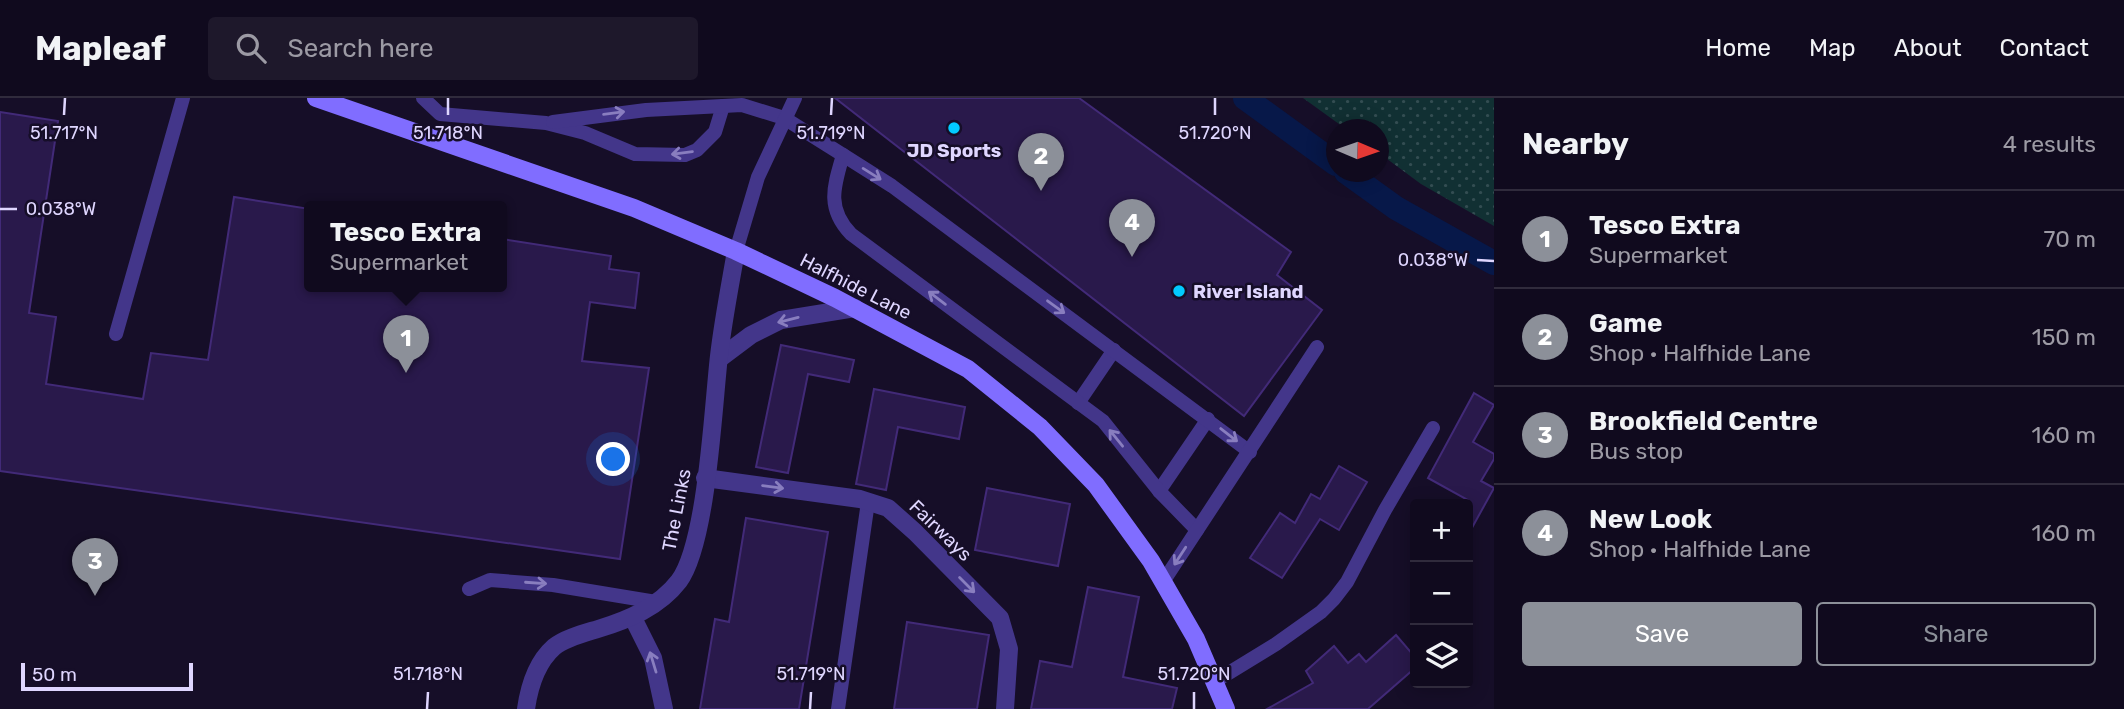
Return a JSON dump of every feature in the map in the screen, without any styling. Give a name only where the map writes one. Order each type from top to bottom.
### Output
[{"type":"main road","name":"Halfhide Lane","points":[[316,98],[634,208],[736,251],[855,308],[968,369],[1040,427],[1096,485],[1151,561],[1196,639],[1226,709]]},
{"type":"street","name":"The Links","points":[[526,709],[528,695],[539,667],[555,646],[581,634],[633,618],[656,602],[679,580],[689,559],[699,522],[719,359],[736,251]]},
{"type":"street","points":[[719,359],[751,335],[781,320],[855,308]]},
{"type":"street","name":"Fairways","points":[[705,478],[868,502],[888,508],[1000,618],[1009,649],[1005,709]]},
{"type":"street","points":[[633,618],[653,658],[664,709]]},
{"type":"lane","points":[[116,334],[183,98]]},
{"type":"lane","points":[[423,98],[440,114],[546,123],[585,133],[635,154],[685,155],[697,150],[715,132],[723,106]]},
{"type":"lane","points":[[736,251],[758,177],[792,100]]},
{"type":"lane","points":[[546,123],[646,110],[723,106],[742,106],[784,118],[891,186],[1250,452]]},
{"type":"lane","points":[[843,155],[833,189],[840,223],[1103,421],[1159,491],[1197,530]]},
{"type":"lane","points":[[1163,582],[1317,347]]},
{"type":"lane","points":[[1078,403],[1114,350]]},
{"type":"lane","points":[[1159,491],[1208,419]]},
{"type":"lane","points":[[1214,682],[1276,644],[1321,612],[1334,599],[1347,582],[1385,509],[1433,428]]},
{"type":"lane","points":[[838,709],[868,502]]},
{"type":"lane","points":[[470,589],[490,580],[553,584],[656,602]]},
{"type":"green space","points":[[1303,98],[1494,98],[1494,226],[1421,184],[1389,160],[1389,119],[1332,119]]},
{"type":"building","points":[[835,98],[1079,98],[1291,252],[1277,275],[1322,310],[1244,416]]},
{"type":"building","points":[[0,112],[58,121],[29,313],[56,317],[46,384],[143,399],[151,353],[208,360],[234,197],[304,208],[304,292],[507,292],[507,240],[611,256],[609,269],[639,273],[635,308],[590,302],[582,361],[649,368],[620,559],[0,471]]},
{"type":"building","points":[[781,345],[854,360],[849,382],[808,374],[788,473],[756,467]]},
{"type":"building","points":[[874,389],[965,407],[959,439],[898,427],[886,490],[856,484]]},
{"type":"building","points":[[1474,393],[1494,405],[1473,442],[1494,454],[1494,459],[1481,481],[1494,488],[1473,526],[1473,499],[1466,499],[1428,478]]},
{"type":"building","points":[[1339,466],[1367,482],[1339,530],[1320,519],[1282,578],[1250,558],[1280,513],[1295,523],[1311,494],[1320,499]]},
{"type":"building","points":[[987,488],[1070,504],[1058,566],[975,550]]},
{"type":"building","points":[[746,518],[828,532],[799,709],[700,709],[715,619],[729,622]]},
{"type":"building","points":[[1088,587],[1139,597],[1123,677],[1177,688],[1172,709],[1031,709],[1040,661],[1072,667]]},
{"type":"building","points":[[907,622],[989,635],[977,709],[894,709]]},
{"type":"building","points":[[1396,635],[1410,651],[1410,672],[1368,709],[1267,709],[1313,683],[1306,671],[1334,646],[1348,663],[1359,654],[1366,662]]},
{"type":"waterway","points":[[1245,98],[1326,157]]},
{"type":"waterway","points":[[1360,182],[1396,208],[1494,263]]},
{"type":"place","name":"JD Sports","points":[[954,128]]},
{"type":"place","name":"Game","points":[[1041,191]]},
{"type":"place","name":"New Look","points":[[1132,257]]},
{"type":"place","name":"River Island","points":[[1179,291]]},
{"type":"place","name":"Tesco Extra","points":[[406,373]]},
{"type":"place","name":"Brookfield Centre","points":[[95,596]]}]
